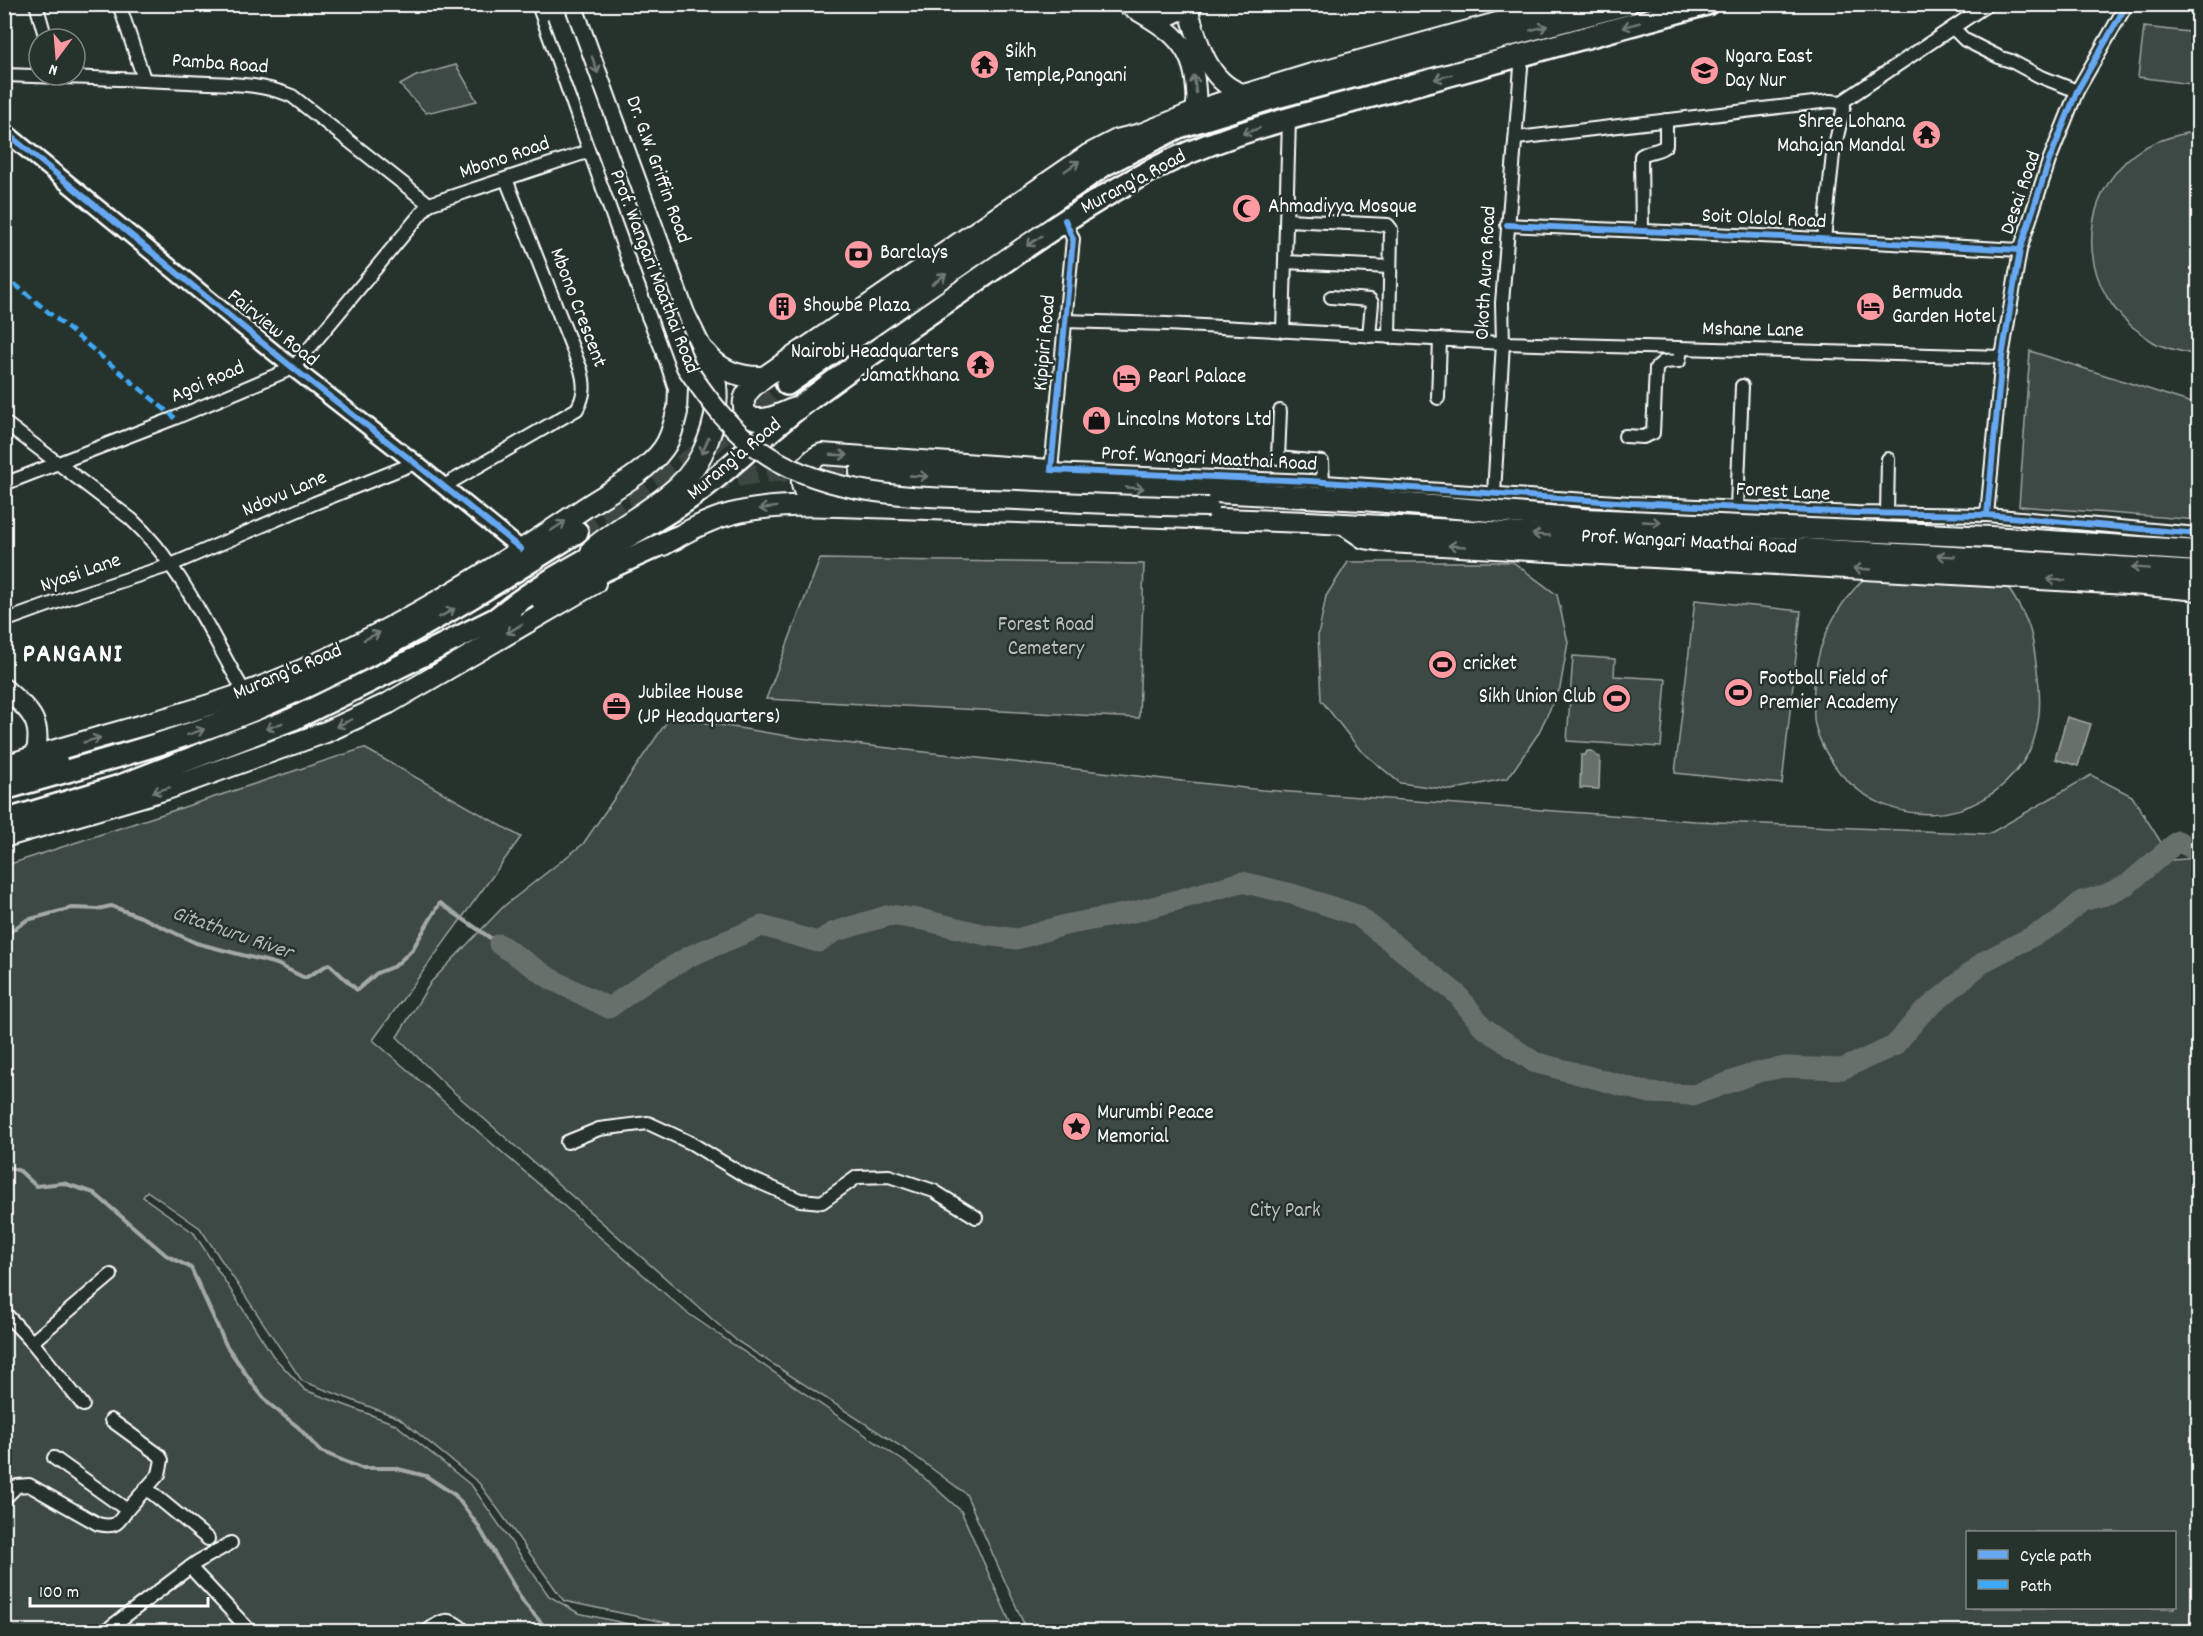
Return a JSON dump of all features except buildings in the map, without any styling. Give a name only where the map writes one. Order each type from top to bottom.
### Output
[{"type":"highway","name":"Murang'a Road","points":[[787,384],[1104,165],[1168,127],[1627,4]]},
{"type":"highway","name":"Murang'a Road","points":[[497,618],[528,594],[578,563],[658,520],[690,498],[802,405],[1065,220],[1107,194],[1169,162],[1214,143],[1289,119],[1707,4]]},
{"type":"highway","name":"Murang'a Road","points":[[4,789],[148,748],[208,728],[271,703],[364,660],[460,606],[577,532]]},
{"type":"highway","name":"Prof. Wangari Maathai Road","points":[[615,566],[675,538]]},
{"type":"highway","name":"Murang'a Road","points":[[4,821],[120,786],[293,719],[497,618],[615,566]]},
{"type":"highway","points":[[4,769],[72,761],[100,761]]},
{"type":"highway","points":[[4,833],[120,786]]},
{"type":"main road","points":[[542,4],[651,316],[667,354],[678,388],[677,411]]},
{"type":"main road","name":"Dr. G.W. Griffin Road","points":[[572,4],[685,313],[703,349]]},
{"type":"main road","name":"Murang'a Road","points":[[1168,127],[1194,113],[1311,74],[1566,4]]},
{"type":"main road","points":[[1126,5],[1149,8],[1186,5]]},
{"type":"main road","points":[[1126,5],[1149,17],[1181,43],[1190,56],[1197,96],[1194,113]]},
{"type":"main road","points":[[1149,17],[1169,16],[1186,5]]},
{"type":"main road","points":[[1186,5],[1197,41],[1211,67],[1229,88],[1247,94]]},
{"type":"main road","name":"Prof. Wangari Maathai Road","points":[[555,8],[686,366],[709,402],[746,440],[770,457],[819,479],[865,491],[936,497],[1209,507]]},
{"type":"main road","points":[[802,405],[765,419],[750,418],[743,408],[745,394],[764,377],[1088,155],[1117,140],[1168,127]]},
{"type":"main road","points":[[667,354],[684,363],[703,349],[712,360],[734,374],[743,377],[764,377]]},
{"type":"main road","name":"Murang'a Road","points":[[578,563],[606,537],[640,515],[679,485],[698,462],[709,438],[715,410],[716,386],[703,349]]},
{"type":"main road","name":"Murang'a Road","points":[[4,769],[35,756],[136,728],[245,693],[305,668],[376,634],[464,586],[625,482],[663,449],[677,411]]},
{"type":"main road","points":[[838,506],[809,496],[804,489],[801,479],[806,467],[814,458],[822,454],[1051,470]]},
{"type":"main road","name":"Prof. Wangari Maathai Road","points":[[861,473],[1363,500],[1584,519],[1991,537],[2199,551]]},
{"type":"main road","points":[[1209,507],[1405,504]]},
{"type":"main road","name":"Prof. Wangari Maathai Road","points":[[675,538],[702,524],[730,514],[793,505],[838,506],[1308,522],[1954,556],[2199,572]]},
{"type":"main road","points":[[1209,507],[1308,522]]},
{"type":"main road","points":[[1343,524],[1364,538],[1389,542],[2146,585],[2199,590]]},
{"type":"main road","points":[[4,837],[167,789],[326,732],[389,703],[675,538]]},
{"type":"main road","points":[[4,688],[31,712],[36,721],[38,745],[35,756]]},
{"type":"street","points":[[36,4],[43,27]]},
{"type":"street","points":[[119,4],[144,80]]},
{"type":"street","points":[[1503,23],[1515,4]]},
{"type":"street","points":[[1517,138],[1830,101],[1842,102],[1988,4]]},
{"type":"street","name":"Desai Road","points":[[1987,515],[2002,357],[2020,250],[2049,161],[2077,91],[2127,4]]},
{"type":"street","points":[[1953,28],[1965,40],[2039,76],[2077,91]]},
{"type":"street","name":"Okoth Aura Road","points":[[1494,493],[1503,343],[1502,303],[1522,55]]},
{"type":"street","name":"Pamba Road","points":[[4,75],[27,75]]},
{"type":"street","name":"Pamba Road","points":[[87,77],[275,89],[292,96],[429,204]]},
{"type":"street","points":[[1824,239],[1833,154],[1844,106],[1842,102]]},
{"type":"street","points":[[1283,331],[1289,119]]},
{"type":"street","points":[[1642,231],[1641,156],[1666,145],[1666,120]]},
{"type":"street","name":"Fairview Road","points":[[4,131],[293,368],[416,463],[521,549]]},
{"type":"street","name":"Mbono Road","points":[[429,204],[593,150]]},
{"type":"street","name":"Mbono Crescent","points":[[444,486],[577,409],[584,398],[585,383],[581,370],[506,179]]},
{"type":"street","name":"Agoi Road","points":[[4,484],[176,418],[293,368],[429,204]]},
{"type":"street","name":"Kipipiri Road","points":[[1051,470],[1073,239],[1065,220]]},
{"type":"street","points":[[1287,220],[1388,225],[1391,229],[1389,337]]},
{"type":"street","name":"Soit Ololol Road","points":[[1507,225],[2020,250]]},
{"type":"street","points":[[1285,262],[1390,267]]},
{"type":"street","points":[[1331,297],[1370,300],[1372,303],[1369,336]]},
{"type":"street","name":"Mshane Lane","points":[[1064,321],[1503,343],[2002,357]]},
{"type":"street","points":[[1438,398],[1440,339]]},
{"type":"street","points":[[1625,436],[1643,437],[1653,433],[1656,368],[1663,362],[1679,361],[1681,349]]},
{"type":"street","points":[[1737,507],[1742,386]]},
{"type":"street","points":[[1277,479],[1280,411]]},
{"type":"street","points":[[4,422],[131,519],[147,534],[171,564],[245,693]]},
{"type":"street","points":[[1278,458],[1322,462],[1323,482]]},
{"type":"street","points":[[1887,514],[1888,459]]},
{"type":"street","name":"Ndovu Lane","points":[[171,564],[416,463]]},
{"type":"street","name":"Prof. Wangari Maathai Road","points":[[1051,470],[1277,479],[1365,486]]},
{"type":"street","name":"Forest Lane","points":[[1365,486],[1887,514],[1987,515],[2199,534]]},
{"type":"street","name":"Nyasi Lane","points":[[4,621],[171,564]]},
{"type":"street","points":[[567,1142],[599,1129],[648,1123],[691,1143],[745,1176],[800,1200],[822,1202],[857,1177],[889,1176],[934,1191],[976,1217]]},
{"type":"street","points":[[32,1341],[111,1275]]},
{"type":"street","points":[[4,1312],[32,1341],[83,1405]]},
{"type":"street","points":[[4,1498],[17,1486],[29,1485],[85,1518],[108,1527],[117,1524],[159,1474],[162,1460],[159,1455],[111,1420]]},
{"type":"street","points":[[54,1458],[127,1510]]},
{"type":"street","points":[[146,1488],[208,1539]]},
{"type":"street","points":[[104,1632],[190,1567],[231,1543]]},
{"type":"street","points":[[190,1567],[251,1632]]},
{"type":"street","points":[[426,1632],[437,1623],[448,1620],[456,1622],[466,1632]]},
{"type":"green space","points":[[2144,27],[2198,33],[2198,85],[2138,77]]},
{"type":"green space","points":[[456,65],[477,101],[426,113],[400,85],[416,76]]},
{"type":"green space","points":[[2198,131],[2198,353],[2192,354],[2155,343],[2122,317],[2107,297],[2097,275],[2092,251],[2093,226],[2099,203],[2110,180],[2127,160],[2150,144]]},
{"type":"green space","points":[[2030,351],[2198,405],[2198,520],[2019,506]]},
{"type":"green space","name":"Forest Road Cemetery","points":[[820,559],[1144,564],[1139,718],[766,699]]},
{"type":"green space","name":"cricket","points":[[1348,562],[1513,562],[1557,595],[1568,642],[1560,688],[1538,734],[1508,778],[1451,790],[1400,783],[1360,750],[1321,700],[1318,636],[1326,596]]},
{"type":"green space","points":[[1866,577],[2007,586],[2023,613],[2032,640],[2039,682],[2040,705],[2037,729],[2023,762],[2005,784],[1983,799],[1959,809],[1934,814],[1909,812],[1884,805],[1861,792],[1840,773],[1825,750],[1814,722],[1814,685],[1820,651],[1833,619]]},
{"type":"green space","name":"Football Field of Premier Academy","points":[[1695,600],[1801,611],[1782,784],[1675,773]]},
{"type":"green space","name":"Sikh Union Club","points":[[1573,656],[1615,659],[1614,676],[1666,679],[1661,747],[1567,741]]},
{"type":"green space","name":"City Park","points":[[670,717],[800,738],[1262,790],[1695,821],[1989,834],[2091,775],[2132,796],[2172,860],[2198,858],[2198,1631],[1027,1631],[966,1494],[908,1451],[737,1341],[449,1088],[397,1037],[431,982],[504,906],[583,844]]},
{"type":"green space","points":[[364,748],[521,837],[373,1040],[686,1312],[912,1467],[961,1511],[1014,1631],[706,1631],[564,1601],[479,1483],[399,1418],[302,1381],[200,1228],[147,1191],[143,1197],[194,1233],[273,1356],[305,1390],[395,1424],[472,1486],[549,1596],[578,1613],[660,1631],[5,1631],[4,866]]},
{"type":"shaded area","points":[[2067,717],[2091,724],[2078,766],[2055,759]]},
{"type":"shaded area","points":[[1587,751],[1592,751],[1600,757],[1599,789],[1580,788],[1581,755],[1585,755]]},
{"type":"waterway","points":[[499,944],[551,979],[609,1008],[644,983],[690,956],[762,926],[818,942],[834,932],[890,915],[924,920],[986,935],[1017,939],[1065,925],[1134,912],[1242,882],[1292,894],[1357,915],[1457,994],[1483,1027],[1534,1062],[1650,1093],[1694,1095],[1758,1072],[1785,1067],[1842,1069],[1894,1046],[1921,1014],[1985,961],[2054,925],[2082,901],[2105,895],[2128,884],[2178,841],[2191,848],[2198,843]]},
{"type":"waterway","name":"Gitathuru River","points":[[4,936],[27,920],[72,908],[98,909],[111,906],[141,917],[196,943],[277,964],[305,978],[329,964],[357,990],[377,973],[395,966],[412,950],[440,903],[499,944]]},
{"type":"waterway","points":[[4,1166],[20,1171],[36,1186],[63,1183],[94,1193],[166,1255],[191,1268],[226,1345],[268,1403],[298,1427],[320,1451],[361,1468],[394,1468],[426,1476],[455,1495],[477,1524],[524,1603],[545,1627],[554,1632]]},
{"type":"tunnel","points":[[577,532],[699,454],[787,384]]},
{"type":"tunnel","points":[[708,484],[766,473],[802,471],[860,473]]},
{"type":"tunnel","points":[[577,532],[652,501]]},
{"type":"marked path","points":[[4,275],[175,418]]},
{"type":"cycle path","points":[[1987,515],[2002,357],[2020,250],[2049,161],[2077,91],[2127,4]]},
{"type":"cycle path","points":[[4,131],[293,368],[521,549]]},
{"type":"cycle path","points":[[1065,220],[1073,239],[1051,470],[1310,481],[1631,503],[1856,513],[1987,515],[2198,534]]},
{"type":"cycle path","points":[[1507,225],[2020,250]]},
{"type":"place","name":"Sikh Temple,Pangani","points":[[984,65]]},
{"type":"place","name":"Ngara East Day Nur","points":[[1704,70]]},
{"type":"place","name":"Shree Lohana Mahajan Mandal","points":[[1926,135]]},
{"type":"place","name":"Ahmadiyya Mosque","points":[[1247,208]]},
{"type":"place","name":"Barclays","points":[[859,254]]},
{"type":"place","name":"Bermuda Garden Hotel","points":[[1871,306]]},
{"type":"place","name":"Showbe Plaza","points":[[782,307]]},
{"type":"place","name":"Nairobi Headquarters Jamatkhana","points":[[980,365]]},
{"type":"place","name":"Pearl Palace","points":[[1127,378]]},
{"type":"place","name":"Lincolns Motors Ltd","points":[[1096,421]]},
{"type":"place","name":"cricket","points":[[1442,665]]},
{"type":"place","name":"Football Field of Premier Academy","points":[[1738,692]]},
{"type":"place","name":"Sikh Union Club","points":[[1617,698]]},
{"type":"place","name":"Jubilee House (JP Headquarters)","points":[[617,706]]},
{"type":"place","name":"Murumbi Peace Memorial","points":[[1076,1126]]},
{"type":"district","name":"PANGANI","points":[[73,655]]}]
